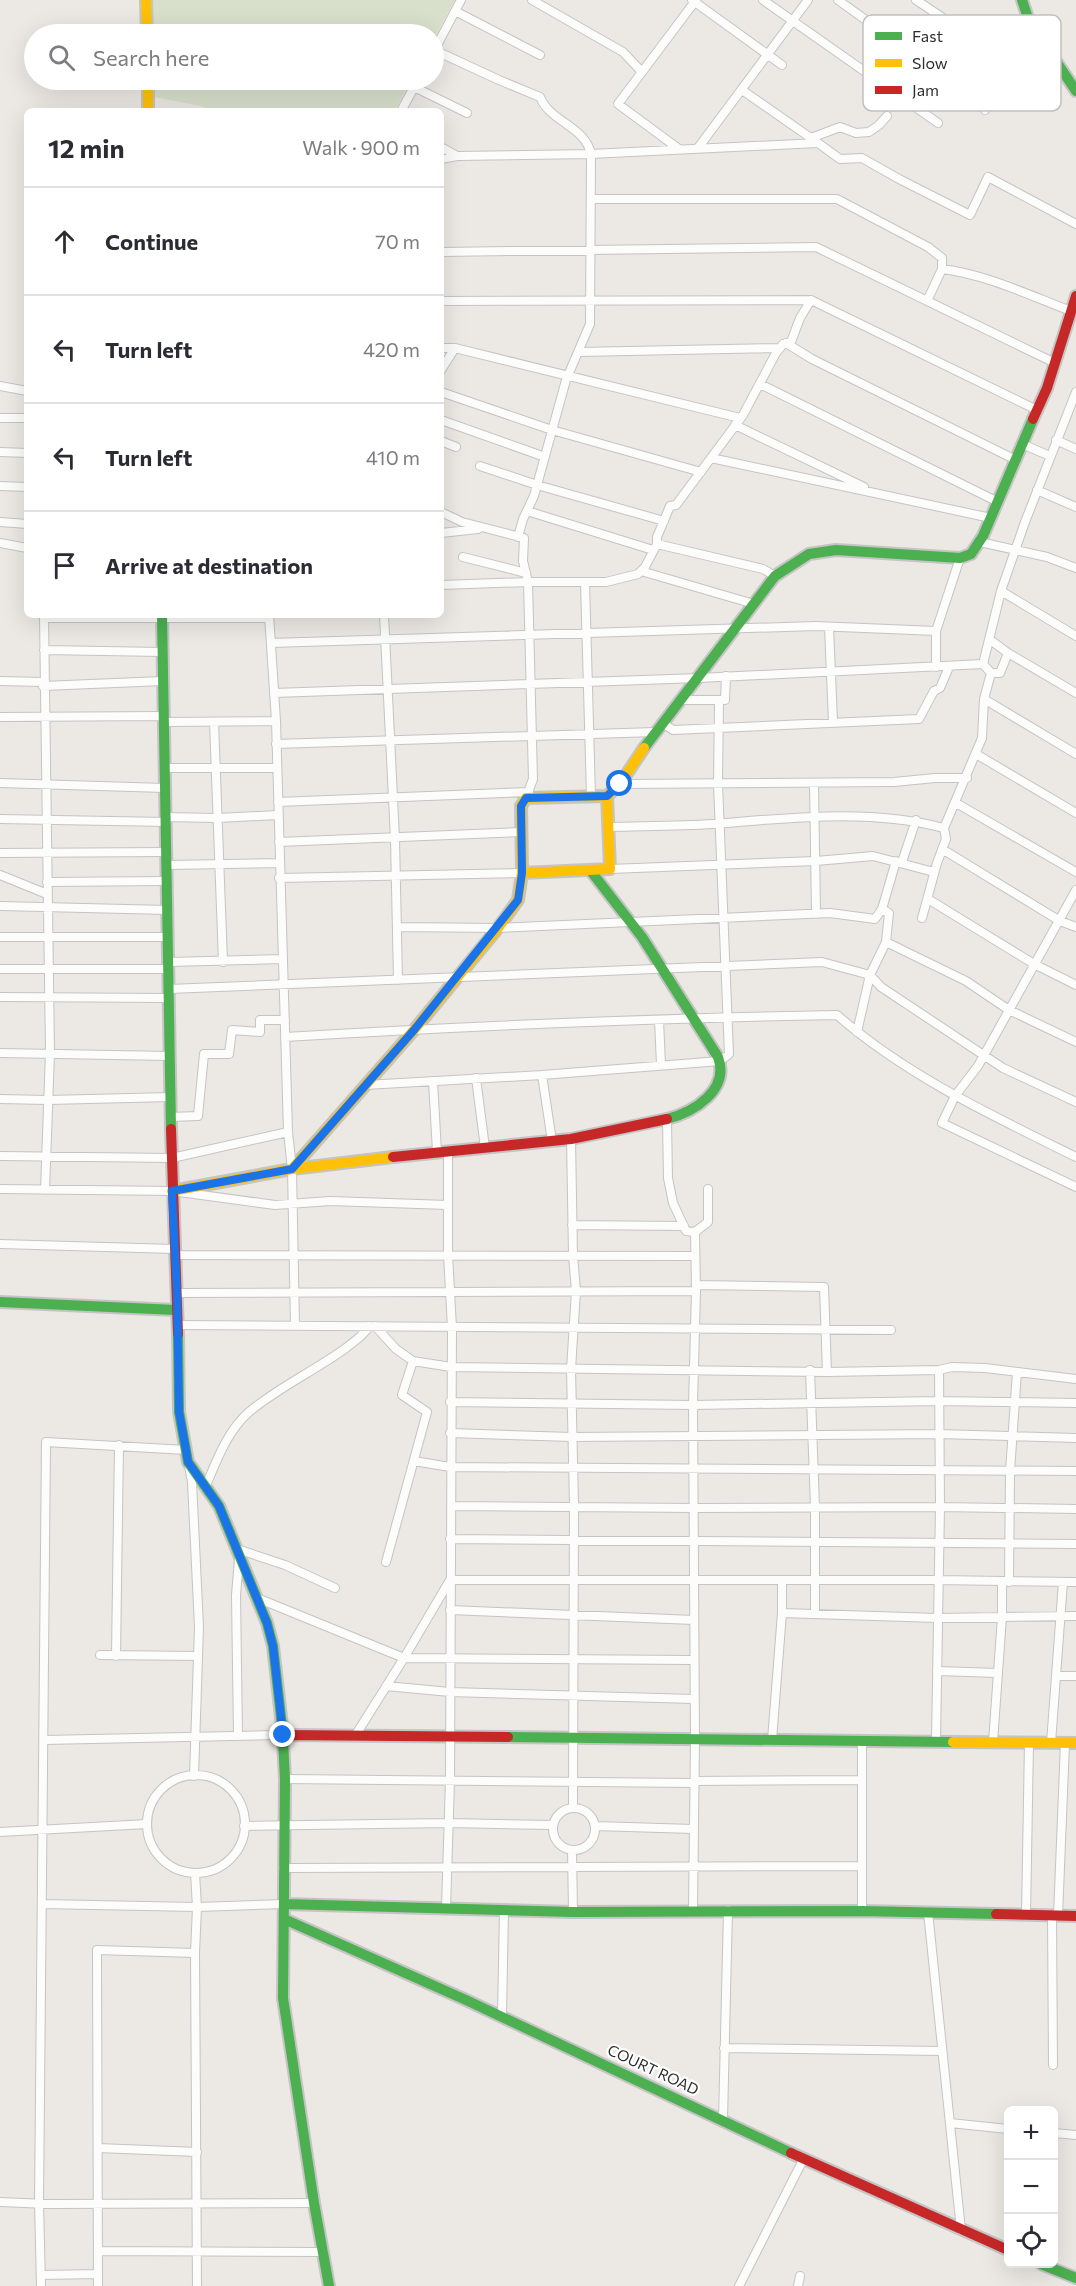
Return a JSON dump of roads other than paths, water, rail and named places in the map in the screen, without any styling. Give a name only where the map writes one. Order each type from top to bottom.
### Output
[{"type":"street","points":[[146,0],[147,24]]},
{"type":"street","points":[[444,31],[461,0]]},
{"type":"street","points":[[763,0],[863,71]]},
{"type":"street","points":[[698,148],[808,0]]},
{"type":"street","points":[[838,0],[863,18]]},
{"type":"street","points":[[916,0],[938,15]]},
{"type":"street","points":[[1022,0],[1027,15]]},
{"type":"street","points":[[537,1],[624,52],[641,71]]},
{"type":"street","points":[[679,149],[618,104],[694,1],[782,65]]},
{"type":"street","points":[[455,11],[540,55]]},
{"type":"street","points":[[444,55],[540,97],[545,108],[583,136],[589,143],[591,154],[590,324],[568,376],[537,485],[518,537]]},
{"type":"street","points":[[1061,69],[1076,91]]},
{"type":"street","points":[[148,90],[148,108]]},
{"type":"street","points":[[403,108],[412,90]]},
{"type":"street","points":[[428,90],[467,113]]},
{"type":"street","points":[[742,90],[840,159],[862,158],[970,215],[988,177],[1076,224]]},
{"type":"street","points":[[921,111],[938,123]]},
{"type":"street","points":[[811,138],[840,127],[856,133],[869,132],[888,116]]},
{"type":"street","points":[[444,158],[457,156],[591,154],[818,143]]},
{"type":"street","points":[[444,149],[457,156]]},
{"type":"street","points":[[591,199],[824,197],[837,199],[928,247],[942,258],[942,269],[927,301]]},
{"type":"street","points":[[444,252],[816,248],[1055,363]]},
{"type":"street","points":[[942,269],[954,270],[1010,288],[1071,311]]},
{"type":"street","points":[[278,802],[393,797],[607,796],[620,784],[656,732],[775,576],[809,554],[836,550],[960,558],[971,554],[980,542],[991,518],[1037,410],[1055,363],[1076,296]]},
{"type":"street","points":[[579,352],[783,345],[791,342],[800,318],[812,300]]},
{"type":"street","points":[[444,301],[812,300],[1037,410]]},
{"type":"street","points":[[444,585],[527,578],[606,582],[638,574],[655,547],[670,506],[676,505],[738,422],[783,345]]},
{"type":"street","points":[[783,345],[1016,460]]},
{"type":"street","points":[[444,348],[455,348],[568,376],[738,422],[876,493]]},
{"type":"street","points":[[444,365],[455,348]]},
{"type":"street","points":[[760,384],[998,502]]},
{"type":"street","points":[[0,386],[24,390]]},
{"type":"street","points":[[444,393],[552,430],[701,472]]},
{"type":"street","points":[[983,664],[1001,591],[1015,550],[1056,440],[1076,394]]},
{"type":"street","points":[[0,417],[24,418]]},
{"type":"street","points":[[444,421],[545,457]]},
{"type":"street","points":[[1056,440],[1076,449]]},
{"type":"street","points":[[444,442],[456,447]]},
{"type":"street","points":[[1022,444],[1050,456]]},
{"type":"street","points":[[0,452],[24,453]]},
{"type":"street","points":[[711,458],[991,518]]},
{"type":"street","points":[[480,466],[537,485],[664,521]]},
{"type":"street","points":[[0,486],[24,487]]},
{"type":"street","points":[[1037,490],[1076,507]]},
{"type":"street","points":[[526,511],[655,547],[763,569],[775,576]]},
{"type":"street","points":[[292,1169],[414,1030],[498,928],[518,900],[522,873],[521,806],[533,779],[527,578],[523,561],[524,538],[462,522],[444,513]]},
{"type":"street","points":[[0,522],[24,524]]},
{"type":"street","points":[[444,533],[484,528]]},
{"type":"street","points":[[980,542],[1047,557],[1076,568]]},
{"type":"street","points":[[0,543],[24,547]]},
{"type":"street","points":[[463,557],[527,578]]},
{"type":"street","points":[[936,667],[936,631],[960,558]]},
{"type":"street","points":[[641,571],[754,603]]},
{"type":"street","points":[[585,582],[591,796]]},
{"type":"street","points":[[1001,591],[1076,636]]},
{"type":"street","points":[[44,618],[50,1053],[45,1190]]},
{"type":"street","points":[[162,618],[172,1191],[179,1412],[193,1494],[199,1627],[194,1776]]},
{"type":"street","points":[[269,618],[276,721],[279,878],[296,1292],[295,1326]]},
{"type":"street","points":[[384,618],[395,838],[398,980]]},
{"type":"street","points":[[271,643],[736,627],[829,627],[936,631]]},
{"type":"street","points":[[829,627],[833,722]]},
{"type":"street","points":[[989,639],[1008,653],[1076,693]]},
{"type":"street","points":[[44,650],[162,652]]},
{"type":"street","points":[[983,664],[991,673],[1000,673],[1008,653]]},
{"type":"street","points":[[274,693],[699,678],[983,664]]},
{"type":"street","points":[[664,724],[673,730],[919,719],[934,691],[940,688],[949,666]]},
{"type":"street","points":[[922,918],[934,872],[946,839],[944,828],[982,738],[984,699],[991,673]]},
{"type":"street","points":[[682,700],[719,702],[725,700],[726,676]]},
{"type":"street","points":[[0,681],[44,684],[163,681]]},
{"type":"street","points":[[984,699],[1076,754]]},
{"type":"street","points":[[364,1085],[542,1075],[720,1060],[729,1054],[719,823],[719,702]]},
{"type":"street","points":[[0,717],[164,719],[214,722],[276,721]]},
{"type":"street","points":[[214,722],[223,962]]},
{"type":"street","points":[[276,744],[656,732]]},
{"type":"street","points":[[976,754],[1076,813]]},
{"type":"street","points":[[165,768],[277,768]]},
{"type":"street","points":[[620,784],[894,782],[967,778]]},
{"type":"street","points":[[0,783],[165,788]]},
{"type":"street","points":[[814,783],[816,914]]},
{"type":"street","points":[[607,796],[610,869]]},
{"type":"street","points":[[956,803],[1076,872]]},
{"type":"street","points":[[0,819],[166,819],[279,815]]},
{"type":"street","points":[[608,827],[814,818],[890,818],[916,820],[944,828]]},
{"type":"street","points":[[397,927],[498,928],[830,913],[875,920],[882,909],[916,820]]},
{"type":"street","points":[[279,842],[521,832]]},
{"type":"street","points":[[942,849],[1058,920],[1076,927]]},
{"type":"street","points":[[0,853],[167,852]]},
{"type":"street","points":[[279,878],[522,873],[816,861],[873,856],[934,872]]},
{"type":"street","points":[[167,865],[219,866],[280,863]]},
{"type":"street","points":[[172,1191],[292,1169],[571,1139],[667,1119],[698,1106],[710,1097],[720,1076],[722,1065],[720,1060],[630,922],[590,870]]},
{"type":"street","points":[[0,874],[47,894]]},
{"type":"street","points":[[47,882],[167,881]]},
{"type":"street","points":[[1076,890],[984,1054],[955,1096],[942,1123],[1076,1188]]},
{"type":"street","points":[[928,899],[1034,964],[1076,985]]},
{"type":"street","points":[[0,906],[168,910]]},
{"type":"street","points":[[857,1032],[870,975],[886,942],[889,913],[882,909]]},
{"type":"street","points":[[0,937],[168,937]]},
{"type":"street","points":[[886,942],[966,981],[1009,1010],[1076,1042]]},
{"type":"street","points":[[0,969],[48,970],[169,966],[283,959]]},
{"type":"street","points":[[0,997],[49,998],[169,993],[284,985],[822,962],[870,975],[880,987],[1003,1068],[1076,1102]]},
{"type":"street","points":[[285,1037],[692,1018],[837,1015],[857,1032],[955,1096],[1076,1157]]},
{"type":"street","points":[[171,1117],[198,1116],[204,1054],[229,1054],[232,1030],[260,1032],[260,1020],[285,1020]]},
{"type":"street","points":[[659,1020],[661,1065]]},
{"type":"street","points":[[0,1053],[170,1056]]},
{"type":"street","points":[[542,1075],[552,1141]]},
{"type":"street","points":[[476,1078],[485,1148]]},
{"type":"street","points":[[433,1081],[448,1205],[452,1328],[450,1780],[446,1908]]},
{"type":"street","points":[[0,1099],[171,1097]]},
{"type":"street","points":[[667,1119],[668,1178],[673,1203],[686,1231],[695,1232],[708,1222],[708,1189]]},
{"type":"street","points":[[0,1156],[172,1158],[288,1132]]},
{"type":"street","points":[[571,1139],[572,1225],[576,1291],[571,1369],[574,1505],[573,1807]]},
{"type":"street","points":[[0,1189],[172,1191],[275,1205],[330,1201],[448,1205]]},
{"type":"street","points":[[572,1225],[684,1226]]},
{"type":"street","points":[[693,1911],[695,1232]]},
{"type":"street","points":[[0,1244],[175,1252],[695,1256]]},
{"type":"street","points":[[177,1293],[824,1287],[827,1372]]},
{"type":"street","points":[[0,1302],[176,1310]]},
{"type":"street","points":[[177,1325],[891,1330]]},
{"type":"street","points":[[372,1326],[396,1349],[413,1361],[452,1367],[827,1372],[939,1370],[952,1367],[974,1367],[1076,1378]]},
{"type":"street","points":[[205,1488],[233,1431],[247,1413],[274,1393],[335,1355],[372,1326]]},
{"type":"street","points":[[386,1562],[427,1412],[402,1395],[413,1361]]},
{"type":"street","points":[[810,1370],[815,1507],[815,1614]]},
{"type":"street","points":[[936,1740],[940,1507],[939,1370]]},
{"type":"street","points":[[993,1742],[1008,1543],[1008,1508],[1017,1372]]},
{"type":"street","points":[[450,1402],[693,1405],[939,1401],[1076,1403]]},
{"type":"street","points":[[450,1433],[573,1437],[939,1434],[1076,1438]]},
{"type":"street","points":[[41,2286],[39,2203],[46,1442],[186,1450]]},
{"type":"street","points":[[116,1656],[119,1445]]},
{"type":"street","points":[[414,1461],[450,1467],[1076,1471]]},
{"type":"street","points":[[188,1462],[219,1506],[257,1598],[273,1646],[283,1735],[285,1779],[283,1998],[329,2286]]},
{"type":"street","points":[[451,1506],[1076,1509]]},
{"type":"street","points":[[450,1539],[1076,1544]]},
{"type":"street","points":[[238,1552],[285,1565],[334,1588]]},
{"type":"street","points":[[238,1552],[236,1595],[238,1735]]},
{"type":"street","points":[[450,1580],[1076,1582]]},
{"type":"street","points":[[355,1736],[450,1580]]},
{"type":"street","points":[[772,1740],[782,1613],[782,1581]]},
{"type":"street","points":[[1051,1743],[1063,1582]]},
{"type":"street","points":[[257,1598],[404,1658],[694,1660]]},
{"type":"street","points":[[450,1610],[573,1617],[694,1620]]},
{"type":"street","points":[[782,1613],[937,1618],[1076,1616]]},
{"type":"street","points":[[100,1654],[198,1656]]},
{"type":"street","points":[[937,1671],[998,1673]]},
{"type":"street","points":[[1056,1676],[1076,1676]]},
{"type":"street","points":[[386,1686],[450,1692],[694,1699]]},
{"type":"street","points":[[44,1740],[195,1735],[283,1735],[1071,1743],[1055,1916],[1053,2065]]},
{"type":"street","points":[[862,1740],[862,1911]]},
{"type":"street","points":[[1026,1915],[1029,1743]]},
{"type":"street","points":[[194,1776],[205,1776],[220,1782],[232,1791],[240,1804],[244,1826],[239,1848],[230,1860],[218,1868],[203,1873],[174,1868],[161,1859],[152,1846],[147,1824],[152,1801],[162,1789],[174,1780],[194,1776]]},
{"type":"street","points":[[285,1779],[694,1782],[862,1780]]},
{"type":"street","points":[[573,1807],[587,1812],[592,1817],[595,1826],[594,1837],[590,1842],[585,1847],[572,1850],[565,1848],[555,1839],[553,1825],[560,1812],[573,1807]]},
{"type":"street","points":[[244,1826],[448,1823],[553,1825]]},
{"type":"street","points":[[0,1832],[147,1824]]},
{"type":"street","points":[[595,1826],[693,1829]]},
{"type":"street","points":[[572,1850],[573,1912]]},
{"type":"street","points":[[283,1868],[862,1866]]},
{"type":"street","points":[[195,1873],[197,1907],[195,1953],[197,2286]]},
{"type":"street","points":[[42,1904],[197,1907],[284,1904],[573,1912],[862,1911],[1076,1916]]},
{"type":"street","points":[[502,2016],[504,1910]]},
{"type":"street","points":[[723,2120],[728,1910]]},
{"type":"street","points":[[928,1912],[961,2230]]},
{"type":"street","name":"COURT ROAD","points":[[284,1918],[502,2016],[804,2158],[1004,2248]]},
{"type":"street","points":[[98,2286],[97,1950],[195,1953]]},
{"type":"street","points":[[724,2048],[942,2051]]},
{"type":"street","points":[[950,2123],[1004,2129]]},
{"type":"street","points":[[1058,2133],[1076,2135]]},
{"type":"street","points":[[98,2148],[197,2152]]},
{"type":"street","points":[[739,2286],[804,2158]]},
{"type":"street","points":[[0,2202],[314,2203]]},
{"type":"street","points":[[98,2252],[324,2252]]},
{"type":"street","points":[[1049,2268],[1074,2281]]},
{"type":"street","points":[[41,2275],[98,2274]]},
{"type":"street","points":[[798,2286],[800,2276]]}]
